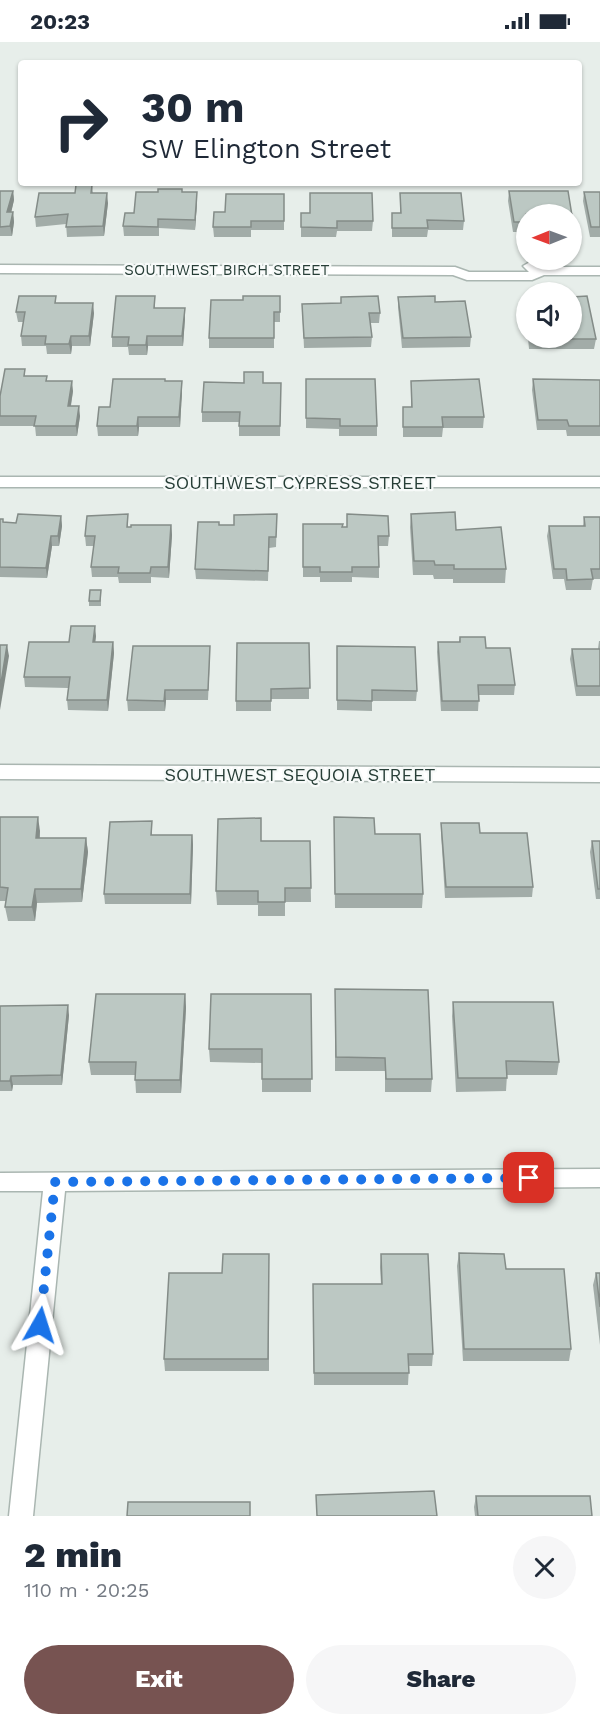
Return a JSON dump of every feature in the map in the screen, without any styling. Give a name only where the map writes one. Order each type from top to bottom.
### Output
[{"type":"street","name":"SOUTHWEST BIRCH STREET","points":[[0,269],[455,271],[467,276],[532,276],[540,271],[600,271]]},
{"type":"street","name":"SOUTHWEST CYPRESS STREET","points":[[0,482],[600,482]]},
{"type":"street","name":"SOUTHWEST SEQUOIA STREET","points":[[0,772],[600,775]]},
{"type":"street","points":[[0,1182],[600,1178]]},
{"type":"street","points":[[21,1516],[55,1182]]},
{"type":"building","points":[[76,186],[92,186],[91,193],[107,193],[103,226],[66,227],[68,214],[35,217],[39,193],[75,193]]},
{"type":"building","points":[[158,189],[182,189],[182,192],[197,192],[195,220],[158,219],[158,227],[123,226],[125,213],[134,213],[136,192],[158,192]]},
{"type":"building","points":[[0,191],[13,191],[7,212],[13,212],[10,226],[0,227]]},
{"type":"building","points":[[509,191],[568,191],[570,204],[516,204],[516,222],[514,222]]},
{"type":"building","points":[[584,192],[600,192],[600,227],[591,227]]},
{"type":"building","points":[[310,193],[372,193],[373,221],[337,221],[337,228],[301,227],[301,213],[310,213]]},
{"type":"building","points":[[400,193],[461,193],[464,221],[427,220],[428,228],[392,228],[392,213],[401,213]]},
{"type":"building","points":[[226,194],[284,194],[284,221],[251,221],[251,227],[213,227],[214,212],[225,212]]},
{"type":"building","points":[[19,296],[56,296],[55,303],[93,303],[89,336],[71,336],[69,344],[45,344],[46,336],[21,336],[25,312],[16,312]]},
{"type":"building","points":[[116,296],[155,296],[154,308],[185,308],[182,336],[147,336],[146,345],[128,345],[129,337],[112,337]]},
{"type":"building","points":[[243,296],[280,296],[280,312],[274,312],[274,338],[209,338],[211,300],[243,300]]},
{"type":"building","points":[[378,296],[380,313],[369,313],[372,337],[304,338],[302,304],[341,303],[341,297]]},
{"type":"building","points":[[435,296],[435,302],[465,301],[471,337],[403,338],[398,297]]},
{"type":"building","points":[[582,296],[587,296],[596,339],[582,339]]},
{"type":"building","points":[[5,369],[25,369],[24,376],[47,376],[46,381],[72,381],[68,406],[79,406],[76,426],[34,426],[36,416],[0,416],[0,396]]},
{"type":"building","points":[[244,372],[263,372],[263,383],[281,383],[280,426],[239,426],[240,412],[202,412],[204,382],[244,383]]},
{"type":"building","points":[[113,379],[182,381],[179,417],[138,417],[137,426],[97,426],[99,407],[110,407]]},
{"type":"building","points":[[306,379],[375,379],[377,426],[340,426],[340,419],[306,418]]},
{"type":"building","points":[[479,379],[484,417],[442,417],[443,427],[403,427],[403,407],[412,407],[411,381]]},
{"type":"building","points":[[533,379],[600,380],[600,426],[569,426],[567,420],[538,420]]},
{"type":"building","points":[[455,512],[456,530],[501,527],[506,569],[454,569],[454,565],[435,565],[434,561],[414,561],[411,514]]},
{"type":"building","points":[[18,514],[61,516],[58,536],[51,536],[46,568],[0,567],[0,519],[3,519],[3,522],[16,523]]},
{"type":"building","points":[[128,514],[127,527],[131,525],[171,525],[168,567],[151,567],[150,573],[118,573],[119,567],[91,567],[95,536],[85,536],[87,516]]},
{"type":"building","points":[[277,514],[276,537],[269,537],[268,571],[195,569],[198,522],[234,525],[234,515]]},
{"type":"building","points":[[347,514],[388,516],[389,536],[378,536],[379,567],[352,567],[352,572],[320,572],[320,567],[303,567],[303,524],[343,524],[342,527],[347,527]]},
{"type":"building","points":[[584,517],[600,517],[600,569],[591,569],[593,579],[567,580],[566,569],[554,569],[549,526],[585,526]]},
{"type":"building","points":[[90,590],[101,590],[100,601],[89,601]]},
{"type":"building","points":[[71,626],[95,626],[93,642],[113,642],[107,700],[67,700],[70,677],[24,677],[29,642],[69,642]]},
{"type":"building","points":[[460,637],[485,637],[486,648],[510,648],[515,685],[478,685],[479,701],[442,701],[438,642],[460,642]]},
{"type":"building","points":[[237,643],[309,643],[310,688],[271,689],[271,701],[236,701]]},
{"type":"building","points":[[0,645],[7,645],[0,689]]},
{"type":"building","points":[[133,646],[210,646],[208,690],[165,690],[164,701],[127,700]]},
{"type":"building","points":[[337,646],[415,647],[417,691],[372,690],[372,701],[337,700]]},
{"type":"building","points":[[572,649],[600,649],[600,686],[577,686]]},
{"type":"building","points":[[0,817],[38,817],[36,838],[86,838],[81,889],[35,889],[32,907],[5,907],[8,888],[0,887]]},
{"type":"building","points":[[334,817],[374,818],[375,834],[420,834],[423,894],[335,894]]},
{"type":"building","points":[[261,818],[261,841],[310,841],[311,888],[285,888],[285,902],[258,902],[258,891],[216,891],[218,819]]},
{"type":"building","points":[[152,821],[151,835],[192,835],[190,894],[104,894],[110,822]]},
{"type":"building","points":[[441,823],[479,823],[480,833],[527,833],[533,887],[446,887]]},
{"type":"building","points":[[592,841],[600,841],[600,889],[598,889]]},
{"type":"building","points":[[335,989],[428,990],[432,1079],[386,1079],[385,1058],[336,1057]]},
{"type":"building","points":[[96,994],[185,994],[180,1080],[135,1080],[136,1062],[89,1062]]},
{"type":"building","points":[[211,994],[311,994],[312,1079],[262,1079],[262,1049],[209,1049]]},
{"type":"building","points":[[453,1002],[553,1002],[559,1062],[506,1061],[507,1078],[458,1078]]},
{"type":"building","points":[[68,1005],[61,1075],[11,1076],[10,1081],[0,1081],[0,1006]]},
{"type":"building","points":[[459,1253],[504,1254],[506,1269],[564,1269],[571,1349],[464,1349]]},
{"type":"building","points":[[223,1254],[269,1254],[268,1359],[164,1359],[169,1273],[222,1273]]},
{"type":"building","points":[[381,1254],[428,1254],[433,1354],[408,1354],[409,1373],[314,1373],[313,1284],[382,1284]]},
{"type":"building","points":[[596,1273],[600,1273],[600,1307]]},
{"type":"building","points":[[434,1491],[437,1516],[317,1516],[316,1495]]},
{"type":"building","points":[[476,1496],[590,1496],[592,1516],[478,1516]]},
{"type":"building","points":[[128,1502],[250,1502],[250,1516],[127,1516]]},
{"type":"route","points":[[40,1325],[55,1182],[529,1178]]}]
